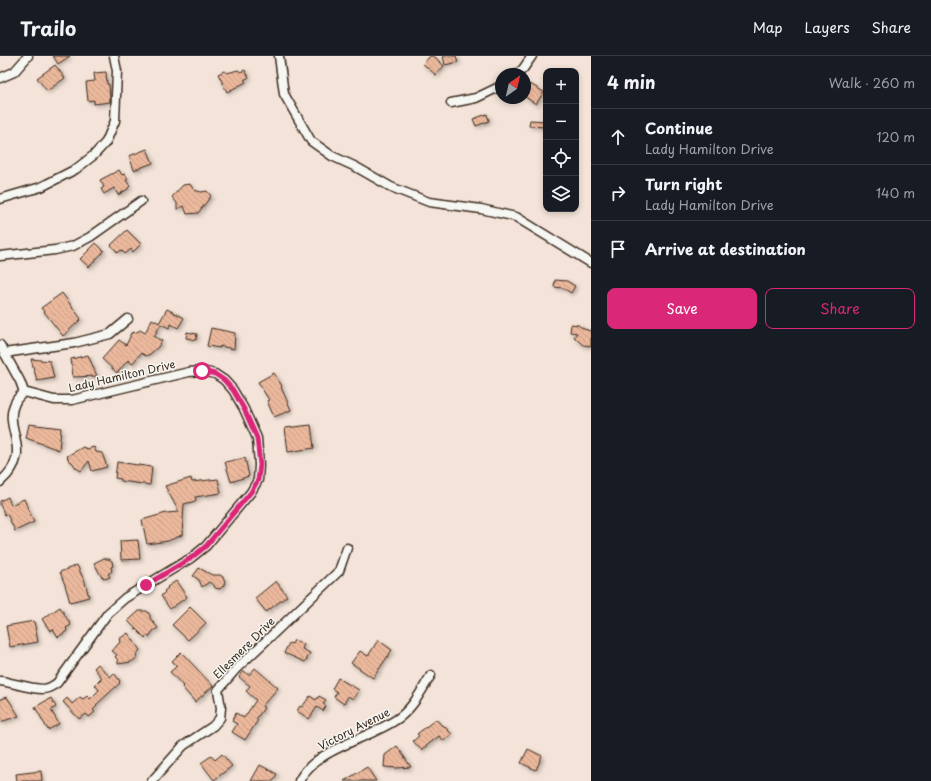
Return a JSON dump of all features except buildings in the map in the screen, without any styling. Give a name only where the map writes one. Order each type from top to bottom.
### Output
[{"type":"street","points":[[0,78],[14,72],[28,56]]},
{"type":"street","points":[[0,199],[41,187],[69,172],[94,156],[106,142],[115,121],[117,71],[114,56]]},
{"type":"street","points":[[279,56],[284,94],[311,140],[332,156],[356,167],[391,187],[429,202],[481,209],[516,217],[591,263]]},
{"type":"street","points":[[524,68],[532,56]]},
{"type":"street","points":[[451,103],[476,98],[495,89]]},
{"type":"street","points":[[0,256],[56,250],[72,246],[90,237],[141,201]]},
{"type":"street","points":[[4,353],[74,343],[110,334],[128,319]]},
{"type":"street","points":[[0,345],[20,381],[24,392],[15,402],[12,414],[17,443],[17,458],[13,468],[0,482]]},
{"type":"street","name":"Lady Hamilton Drive","points":[[0,681],[11,682],[31,688],[47,689],[57,684],[108,612],[125,598],[191,558],[206,546],[251,492],[258,480],[260,465],[257,438],[244,409],[233,390],[224,380],[215,374],[202,371],[189,372],[72,400],[54,400],[24,392]]},
{"type":"street","name":"Ellesmere Drive","points":[[152,781],[183,746],[213,726],[220,718],[222,708],[218,690],[220,686],[339,571],[347,548]]},
{"type":"street","name":"Victory Avenue","points":[[298,781],[308,768],[325,755],[385,727],[403,715],[414,703],[431,675]]},
{"type":"route","points":[[146,585],[191,558],[206,546],[251,492],[258,480],[260,465],[257,438],[244,409],[233,390],[224,380],[215,374],[202,371]]}]
